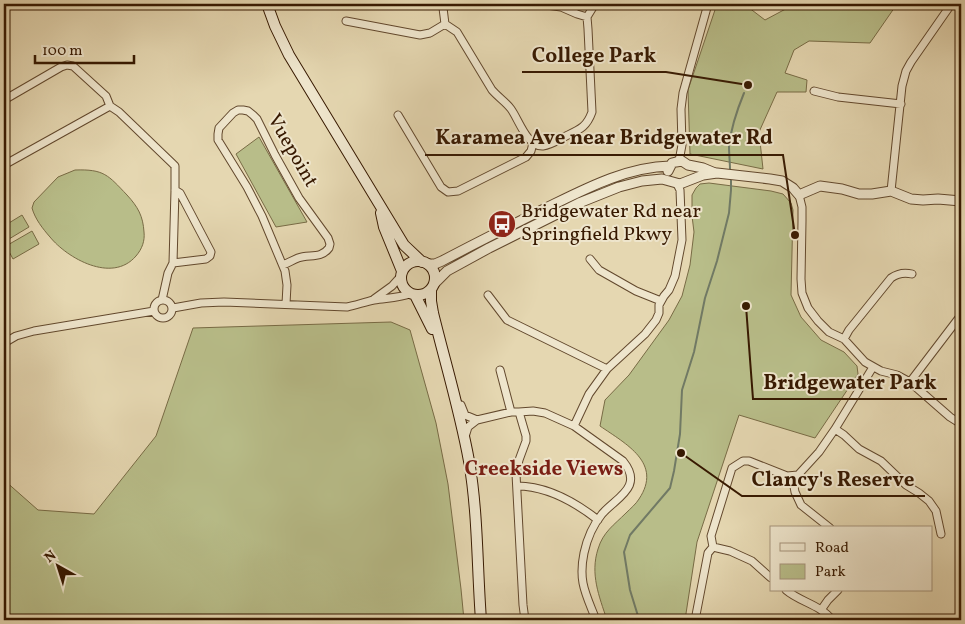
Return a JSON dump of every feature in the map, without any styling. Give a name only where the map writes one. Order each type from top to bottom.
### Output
[{"type":"main road","points":[[267,4],[282,43],[404,245],[432,269],[434,275],[431,301],[433,313],[469,462],[474,507],[481,620]]},
{"type":"main road","points":[[373,194],[402,274]]},
{"type":"main road","points":[[425,263],[416,261],[410,263],[406,266],[401,281],[402,286],[413,294],[433,330],[444,358]]},
{"type":"main road","points":[[413,294],[422,295],[432,287]]},
{"type":"street","points":[[4,8],[6,4]]},
{"type":"street","points":[[440,4],[443,8],[445,24],[457,32],[492,90],[510,108],[527,137],[533,143],[541,146],[581,129],[589,120],[592,112],[587,16],[595,4]]},
{"type":"street","points":[[539,4],[561,7],[587,16]]},
{"type":"street","points":[[680,184],[691,175],[690,168],[684,163],[682,145],[681,109],[683,93],[708,4]]},
{"type":"street","points":[[891,191],[902,86],[906,71],[950,6],[954,4]]},
{"type":"street","points":[[346,21],[420,35],[430,33],[445,24]]},
{"type":"street","points":[[4,100],[67,65],[73,66],[106,96],[110,106],[175,166],[173,263],[168,273],[162,300],[156,304],[154,311],[160,318],[166,318],[170,315],[173,308],[170,302],[162,300]]},
{"type":"street","points":[[814,91],[838,97],[901,104]]},
{"type":"street","points":[[4,165],[110,106]]},
{"type":"street","name":"Vuepoint","points":[[282,265],[299,258],[325,253],[329,248],[329,241],[299,198],[257,119],[248,111],[238,110],[219,128],[218,140],[247,187],[262,216],[282,265],[285,271],[287,285],[286,304]]},
{"type":"street","points":[[398,115],[441,187],[448,192],[458,191],[526,157],[533,143]]},
{"type":"street","points":[[425,263],[435,264],[442,261],[580,191],[641,169],[670,166],[672,163],[684,163],[717,173],[782,182],[793,188],[799,195],[802,207],[801,279],[802,293],[808,308],[829,332],[844,339],[865,362],[881,371],[897,375],[910,382],[950,417],[961,424]]},
{"type":"street","points":[[574,426],[589,394],[608,369],[656,320],[659,313],[659,305],[670,290],[676,276],[682,240],[680,184],[668,174],[670,166]]},
{"type":"street","points":[[432,287],[447,270],[596,195],[642,181],[662,179],[680,184],[703,175],[717,173]]},
{"type":"street","points":[[799,195],[820,186],[860,194],[891,191],[912,199],[961,201]]},
{"type":"street","points":[[173,263],[206,259],[210,256],[211,252],[180,193],[175,190]]},
{"type":"street","points":[[590,259],[605,274],[661,301]]},
{"type":"street","points":[[844,339],[849,330],[891,278],[905,272],[912,274]]},
{"type":"street","points":[[371,301],[392,286],[402,274]]},
{"type":"street","points":[[173,308],[201,303],[224,302],[347,307],[413,294]]},
{"type":"street","points":[[488,295],[507,320],[608,369]]},
{"type":"street","points":[[4,343],[16,336],[34,332],[154,311]]},
{"type":"street","points":[[910,382],[961,315]]},
{"type":"street","points":[[714,547],[711,536],[732,468],[743,461],[749,461],[787,476],[798,474],[819,452],[836,429],[873,367]]},
{"type":"street","points":[[500,370],[511,412]]},
{"type":"street","points":[[454,399],[460,401],[465,415],[477,420]]},
{"type":"street","points":[[465,442],[468,427],[477,420],[511,412],[532,411],[544,413],[574,426],[623,461],[630,474],[630,485],[627,491],[598,520],[584,551],[581,576],[596,620]]},
{"type":"street","points":[[519,412],[526,436],[517,467],[522,595],[525,620]]},
{"type":"street","points":[[836,429],[859,449],[882,461],[906,485],[919,492],[936,511],[941,534]]},
{"type":"street","points":[[792,476],[795,492],[802,505],[828,526]]},
{"type":"street","points":[[517,486],[526,486],[559,494],[598,520]]},
{"type":"street","points":[[714,547],[730,551],[752,561],[770,577]]},
{"type":"street","points":[[697,620],[696,614],[708,553],[714,547]]},
{"type":"street","points":[[788,592],[821,610],[832,620]]},
{"type":"street","points":[[821,610],[836,592]]},
{"type":"green space","points":[[717,4],[744,4],[765,20],[795,4],[897,4],[870,43],[809,41],[794,50],[785,73],[807,80],[806,92],[777,92],[759,132],[763,169],[690,154],[688,90]]},
{"type":"green space","points":[[259,137],[307,222],[276,227],[236,154]]},
{"type":"green space","points":[[75,170],[99,172],[110,178],[131,199],[137,208],[142,221],[143,242],[136,256],[126,264],[115,268],[103,268],[78,260],[58,245],[37,220],[32,208],[34,202],[58,177]]},
{"type":"green space","points":[[709,183],[771,191],[783,194],[791,203],[793,210],[791,295],[801,317],[821,340],[844,352],[857,366],[858,374],[815,438],[739,415],[697,542],[685,620],[607,620],[595,576],[598,549],[606,533],[639,499],[645,486],[647,475],[644,465],[638,456],[600,426],[605,400],[629,375],[669,320],[682,296],[690,265],[694,232],[692,195],[700,184]]},
{"type":"green space","points":[[22,215],[29,227],[4,242],[4,226]]},
{"type":"green space","points":[[32,231],[39,244],[13,259],[6,246]]},
{"type":"green space","points":[[391,322],[410,330],[436,423],[448,484],[464,620],[4,620],[4,480],[38,510],[94,514],[156,436],[193,328]]},
{"type":"waterway","points":[[730,170],[730,139],[744,93]]},
{"type":"waterway","points":[[638,620],[630,590],[624,552],[630,535],[670,488],[680,434],[682,390],[694,352],[705,298],[729,213],[731,178]]},
{"type":"place","name":"College Park","points":[[748,85]]},
{"type":"place","name":"Bridgewater Rd near Springfield Pkwy","points":[[502,224]]},
{"type":"place","name":"Karamea Ave near Bridgewater Rd","points":[[795,235]]},
{"type":"place","name":"Bridgewater Park","points":[[746,306]]},
{"type":"place","name":"Clancy's Reserve","points":[[681,453]]},
{"type":"district","name":"Creekside Views","points":[[544,469]]}]
